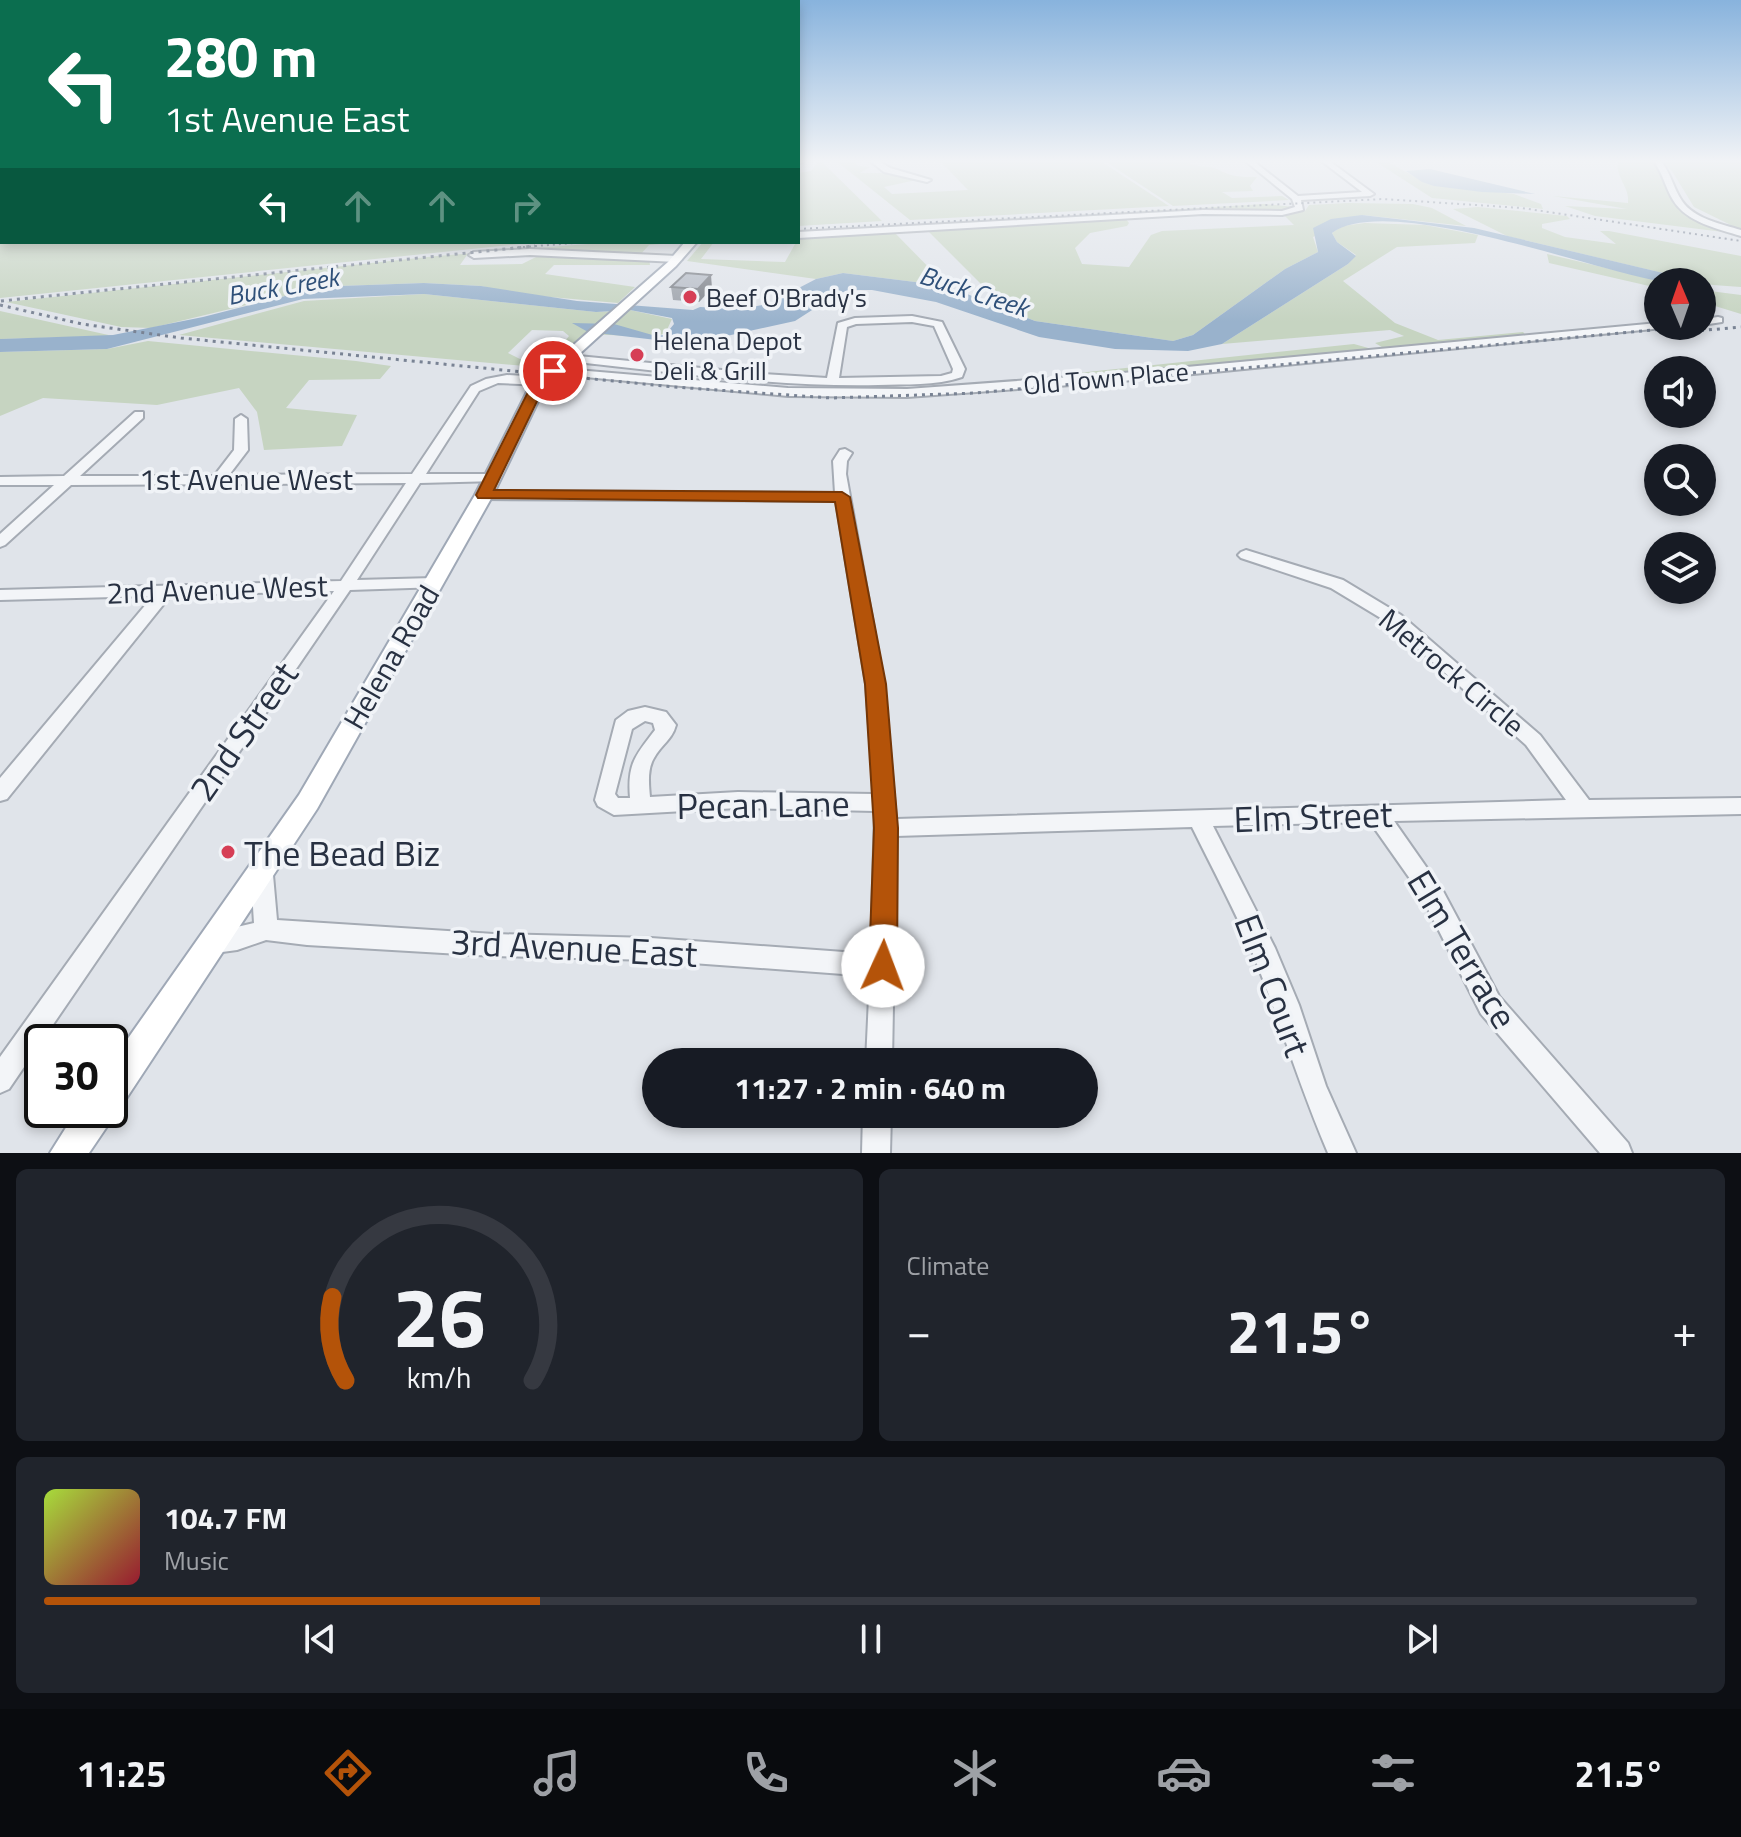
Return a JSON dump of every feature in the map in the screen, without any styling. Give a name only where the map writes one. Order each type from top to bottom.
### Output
[{"type":"main road","name":"Helena Road","points":[[128,1067],[308,802],[554,370],[677,259],[689,244]]},
{"type":"main road","points":[[68,1153],[85,1128]]},
{"type":"street","points":[[800,235],[1171,214]]},
{"type":"street","points":[[1695,214],[1741,233]]},
{"type":"street","points":[[474,255],[530,252],[677,259]]},
{"type":"street","points":[[554,370],[832,382],[942,380],[955,377],[960,372],[936,323],[920,319],[855,321],[841,327],[832,382]]},
{"type":"street","name":"Old Town Place","points":[[554,370],[777,392],[907,393],[1112,378],[1644,327]]},
{"type":"street","name":"2nd Street","points":[[0,1080],[346,585],[475,389],[486,382],[554,370]]},
{"type":"street","points":[[0,542],[139,415]]},
{"type":"street","points":[[219,479],[241,450],[241,419]]},
{"type":"street","points":[[845,453],[839,466],[842,497],[875,684],[885,803],[880,1048]]},
{"type":"street","name":"1st Avenue West","points":[[0,481],[417,478],[488,486],[842,497]]},
{"type":"street","name":"Metrock Circle","points":[[1246,555],[1337,584],[1395,619],[1533,740],[1584,809]]},
{"type":"street","name":"2nd Avenue West","points":[[0,595],[434,583]]},
{"type":"street","points":[[0,793],[167,590]]},
{"type":"street","name":"Pecan Lane","points":[[641,806],[638,784],[642,763],[647,751],[663,737],[666,725],[659,717],[645,714],[623,725],[605,794],[605,800],[614,807],[641,806],[738,800],[885,803]]},
{"type":"street","name":"Elm Street","points":[[886,828],[1741,806]]},
{"type":"street","name":"Elm Terrace","points":[[1376,814],[1391,831],[1440,908],[1490,1005],[1618,1153]]},
{"type":"street","name":"Elm Court","points":[[1199,820],[1263,948],[1314,1089],[1342,1153]]},
{"type":"street","points":[[262,872],[266,929]]},
{"type":"street","name":"3rd Avenue East","points":[[215,942],[237,939],[266,929],[494,945],[651,949],[883,966]]},
{"type":"street","points":[[876,1153],[877,1128]]},
{"type":"green space","points":[[800,214],[875,214],[882,221],[800,226]]},
{"type":"green space","points":[[902,214],[1025,214],[910,220]]},
{"type":"green space","points":[[1443,214],[1466,226],[1362,215],[1313,237],[1318,252],[1285,269],[1193,335],[1173,341],[1035,321],[1007,310],[926,229],[1125,218],[1129,223],[1127,226],[1090,233],[1075,248],[1082,264],[1129,267],[1151,235],[1162,231],[1294,225],[1284,215]]},
{"type":"green space","points":[[1463,214],[1567,216],[1570,219],[1542,224],[1542,228],[1565,237],[1616,244],[1600,231],[1609,231],[1741,256],[1741,287],[1716,285],[1716,268],[1644,269],[1507,236]]},
{"type":"green space","points":[[1588,214],[1693,214],[1739,234]]},
{"type":"green space","points":[[1708,214],[1741,214],[1741,230]]},
{"type":"green space","points":[[1365,223],[1425,225],[1478,235],[1475,243],[1397,247],[1343,281],[1395,323],[1438,340],[1523,332],[1526,335],[1387,350],[1375,343],[1404,336],[1390,330],[1222,344],[1348,264],[1356,255],[1337,242],[1332,233],[1342,226]]},
{"type":"green space","points":[[893,231],[947,286],[843,273],[816,279],[687,261],[701,244],[712,244],[701,259],[785,262],[795,244],[800,244],[800,237]]},
{"type":"green space","points":[[0,244],[520,244],[0,298]]},
{"type":"green space","points":[[588,244],[660,244],[649,245],[640,255],[513,251],[467,255],[460,265],[522,264],[538,256],[560,254],[649,259],[650,265],[554,265],[545,274],[635,287],[618,303],[516,294],[481,286],[424,283],[340,286],[151,328],[121,327],[6,302],[437,256]]},
{"type":"green space","points":[[1547,254],[1644,277],[1644,285],[1549,263]]},
{"type":"green space","points":[[1716,292],[1741,295],[1741,314],[1716,306]]},
{"type":"green space","points":[[424,294],[596,312],[630,310],[672,319],[666,332],[657,337],[586,334],[570,348],[560,347],[569,336],[563,331],[532,330],[508,353],[536,367],[179,335],[304,301]]},
{"type":"green space","points":[[0,311],[113,336],[0,339]]},
{"type":"green space","points":[[148,341],[391,366],[380,379],[309,380],[286,408],[357,415],[342,446],[264,450],[257,412],[239,388],[157,405],[43,398],[0,416],[0,352],[107,349]]},
{"type":"green space","points":[[1354,344],[1372,349],[1074,379],[1078,373]]},
{"type":"water","points":[[1362,215],[1474,228],[1644,268],[1644,278],[1443,228],[1398,222],[1359,223],[1332,233],[1337,242],[1356,256],[1348,264],[1222,344],[1188,351],[1115,349],[1039,337],[936,302],[872,290],[850,290],[837,294],[795,321],[681,346],[682,343],[588,332],[572,323],[614,324],[656,336],[665,335],[674,324],[672,318],[630,310],[596,312],[424,294],[303,299],[107,349],[0,352],[0,339],[113,335],[340,286],[424,283],[481,286],[577,301],[693,310],[700,307],[740,309],[768,304],[816,279],[843,273],[947,286],[1035,321],[1173,341],[1193,335],[1285,269],[1318,252],[1313,228],[1331,219]]},
{"type":"building","points":[[686,273],[711,275],[698,289],[671,287]]},
{"type":"railway","points":[[800,229],[1094,214]]},
{"type":"railway","points":[[1561,214],[1741,241]]},
{"type":"railway","points":[[532,246],[561,244]]},
{"type":"railway","points":[[1,301],[532,246]]},
{"type":"railway","points":[[511,248],[532,246]]},
{"type":"railway","points":[[0,305],[82,324],[181,338],[674,387],[831,398],[976,393],[1644,331]]},
{"type":"railway","points":[[1716,329],[1741,327]]},
{"type":"place","name":"Beef O'Brady's","points":[[690,297]]},
{"type":"place","name":"Helena Depot Deli & Grill","points":[[637,355]]},
{"type":"place","name":"The Bead Biz","points":[[228,852]]},
{"type":"route","points":[[553,371],[535,392],[484,495],[842,497],[875,684],[886,828],[883,966]]},
{"type":"water label","name":"Buck Creek","points":[[283,286]]},
{"type":"water label","name":"Buck Creek","points":[[974,291]]}]
